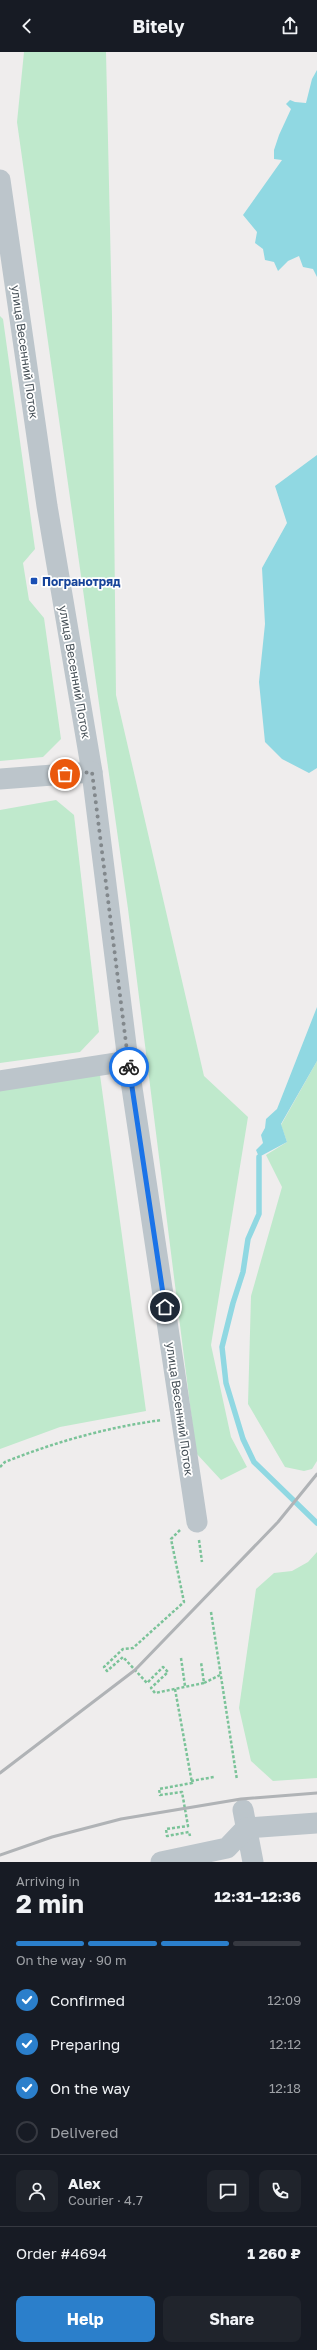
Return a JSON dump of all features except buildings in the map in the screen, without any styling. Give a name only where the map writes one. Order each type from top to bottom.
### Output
[{"type":"street","name":"улица Весенний Поток","points":[[0,180],[8,295],[47,506],[92,772],[128,1061],[190,1524]]},
{"type":"street","points":[[0,779],[92,772]]},
{"type":"street","points":[[0,1081],[128,1061]]},
{"type":"street","points":[[161,1862],[194,1855],[221,1855],[244,1819]]},
{"type":"street","points":[[244,1819],[317,1823]]},
{"type":"street","points":[[244,1819],[253,1862]]},
{"type":"path","points":[[0,1467],[5,1462],[40,1448],[133,1424],[168,1419]]},
{"type":"path","points":[[190,1524],[171,1539],[184,1602],[134,1648],[123,1649],[104,1667],[107,1671],[123,1657],[147,1683],[163,1667],[168,1672],[151,1688],[155,1693],[204,1683],[220,1675]]},
{"type":"path","points":[[211,1612],[237,1780]]},
{"type":"path","points":[[181,1658],[185,1686]]},
{"type":"path","points":[[201,1662],[204,1683]]},
{"type":"path","points":[[174,1689],[192,1781]]},
{"type":"path","points":[[194,1855],[189,1832],[167,1836],[166,1830],[188,1826],[182,1792],[160,1795],[159,1789],[191,1784],[192,1781],[214,1778]]},
{"type":"green space","points":[[24,52],[106,52],[112,316],[116,695],[204,1076],[248,1117],[211,1345],[231,1437],[247,1467],[221,1480],[196,1453],[128,909],[17,122]]},
{"type":"green space","points":[[0,316],[3,319],[35,549],[23,563],[29,600],[44,618],[61,739],[43,757],[0,761]]},
{"type":"green space","points":[[56,800],[74,815],[99,1032],[80,1052],[0,1063],[0,810]]},
{"type":"green space","points":[[317,1061],[317,1461],[312,1469],[304,1471],[285,1467],[248,1404],[251,1296],[282,1187],[266,1155],[287,1142],[281,1125]]},
{"type":"green space","points":[[100,1075],[146,1411],[60,1427],[0,1449],[0,1090]]},
{"type":"green space","points":[[317,1552],[317,1778],[273,1781],[251,1761],[239,1708],[256,1589],[274,1573],[292,1571],[308,1562]]},
{"type":"water","points":[[317,70],[317,277],[313,269],[303,267],[299,256],[288,261],[278,271],[274,262],[265,260],[263,249],[255,243],[257,232],[243,215],[282,160],[274,159],[274,150],[291,109],[286,104],[290,100],[306,103],[312,79]]},
{"type":"water","points":[[317,455],[317,768],[309,773],[282,759],[265,742],[259,682],[265,624],[262,568],[287,523],[275,486]]},
{"type":"water","points":[[317,1007],[317,1061],[281,1124],[287,1142],[259,1157],[256,1150],[263,1143],[261,1135],[265,1128],[266,1119],[277,1109]]},
{"type":"waterway","points":[[259,1157],[259,1214],[248,1239],[243,1272],[233,1303],[222,1347],[226,1383],[243,1439],[254,1462],[317,1523]]},
{"type":"railway","points":[[0,1773],[135,1670],[278,1522],[317,1474]]},
{"type":"railway","points":[[0,1855],[52,1837],[121,1819],[241,1799],[317,1793]]},
{"type":"way so far","points":[[65,774],[92,772],[129,1067]]},
{"type":"place","name":"Погранотряд","points":[[34,581]]},
{"type":"route","points":[[129,1067],[165,1307]]}]
